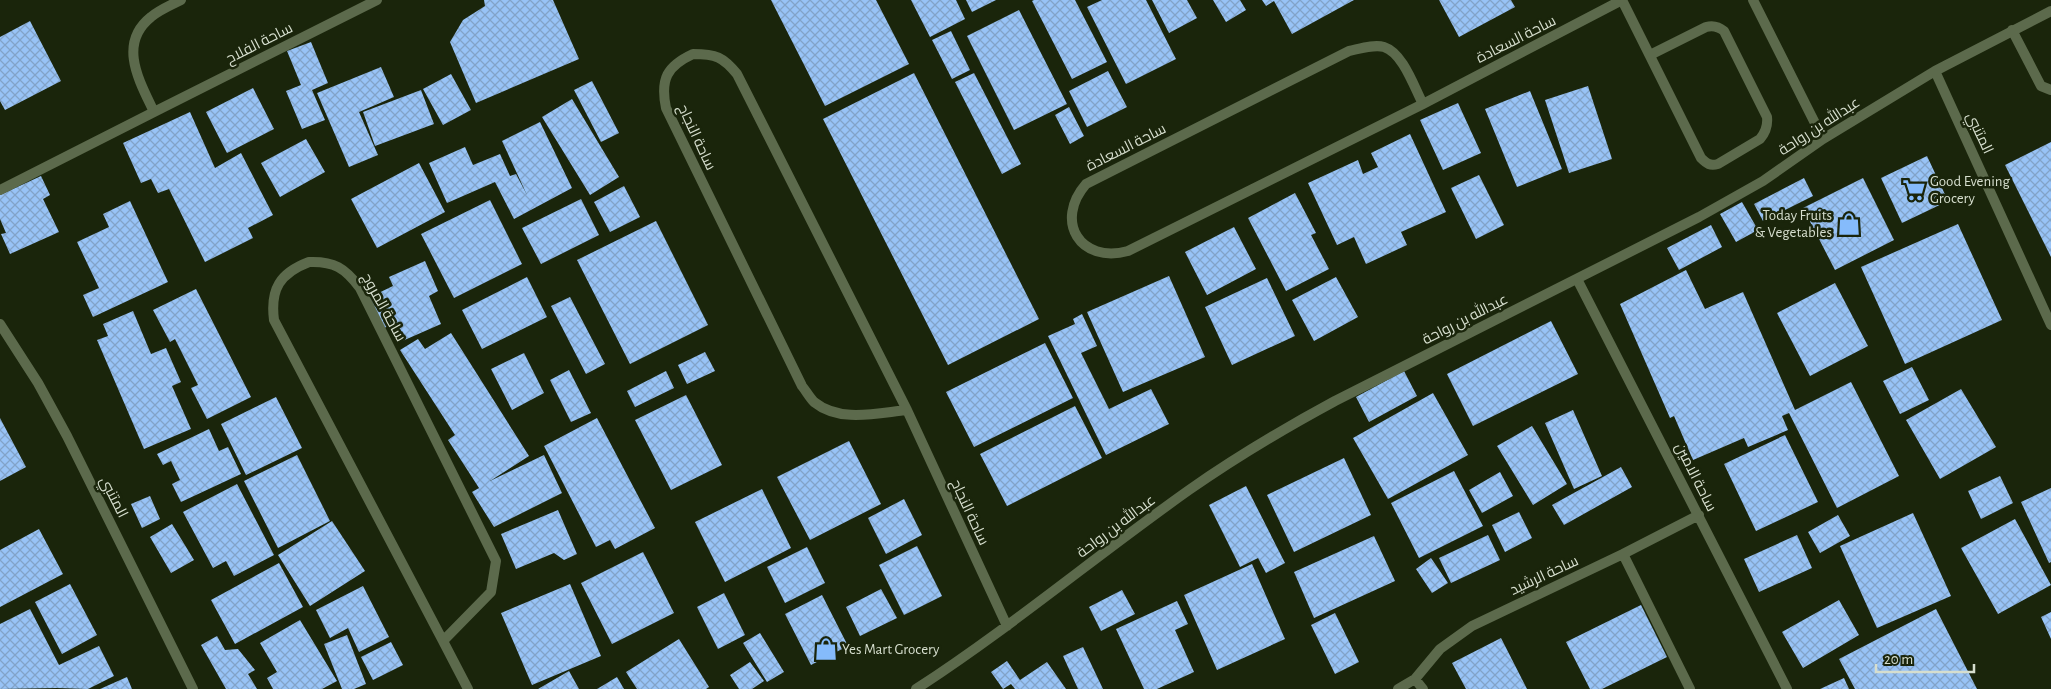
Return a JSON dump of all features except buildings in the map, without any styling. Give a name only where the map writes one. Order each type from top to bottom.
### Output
[{"type":"street","points":[[154,112],[134,71],[132,52],[138,33],[150,17],[181,0]]},
{"type":"street","name":"ساحة الفلاح","points":[[0,190],[378,0]]},
{"type":"street","points":[[1622,0],[1701,158],[1706,163],[1712,166],[1718,164],[1760,139],[1765,133],[1768,125],[1767,117],[1724,30],[1720,27],[1706,27],[1650,55]]},
{"type":"street","name":"ساحة السعادة","points":[[1423,104],[1398,55],[1383,47],[1365,48],[1349,52],[1086,184],[1078,193],[1072,205],[1071,218],[1074,230],[1081,241],[1091,249],[1109,254],[1128,252],[1423,104],[1622,0]]},
{"type":"street","points":[[1753,0],[1822,139]]},
{"type":"street","name":"عبدالله بن رواحة","points":[[916,689],[961,660],[1189,490],[1285,428],[1699,216],[1763,181],[1822,139],[1935,71],[2051,11]]},
{"type":"street","points":[[2012,30],[2041,86],[2051,90]]},
{"type":"street","name":"ساحة النجاح","points":[[907,410],[857,416],[836,412],[814,402],[802,386],[666,108],[663,91],[667,75],[678,61],[693,54],[711,54],[726,61],[737,74],[907,410],[1006,626]]},
{"type":"street","name":"المتنبي","points":[[1935,71],[2050,319]]},
{"type":"street","name":"ساحة المروج","points":[[443,641],[491,592],[496,561],[360,288],[351,276],[339,266],[324,262],[309,262],[295,268],[283,277],[275,290],[272,305],[274,320],[468,689]]},
{"type":"street","name":"ساحة الامين","points":[[1577,280],[1787,689]]},
{"type":"street","name":"المتنبي","points":[[0,324],[38,383],[67,436],[193,689]]},
{"type":"street","name":"ساحة الرشيد","points":[[1398,689],[1415,680],[1440,649],[1472,626],[1623,554],[1699,515]]},
{"type":"street","points":[[1623,554],[1690,689]]},
{"type":"street","points":[[1415,680],[1423,689]]},
{"type":"place","name":"Good Evening Grocery","points":[[1914,190]]},
{"type":"place","name":"Today Fruits & Vegetables","points":[[1849,224]]},
{"type":"place","name":"Yes Mart Grocery","points":[[826,649]]}]
